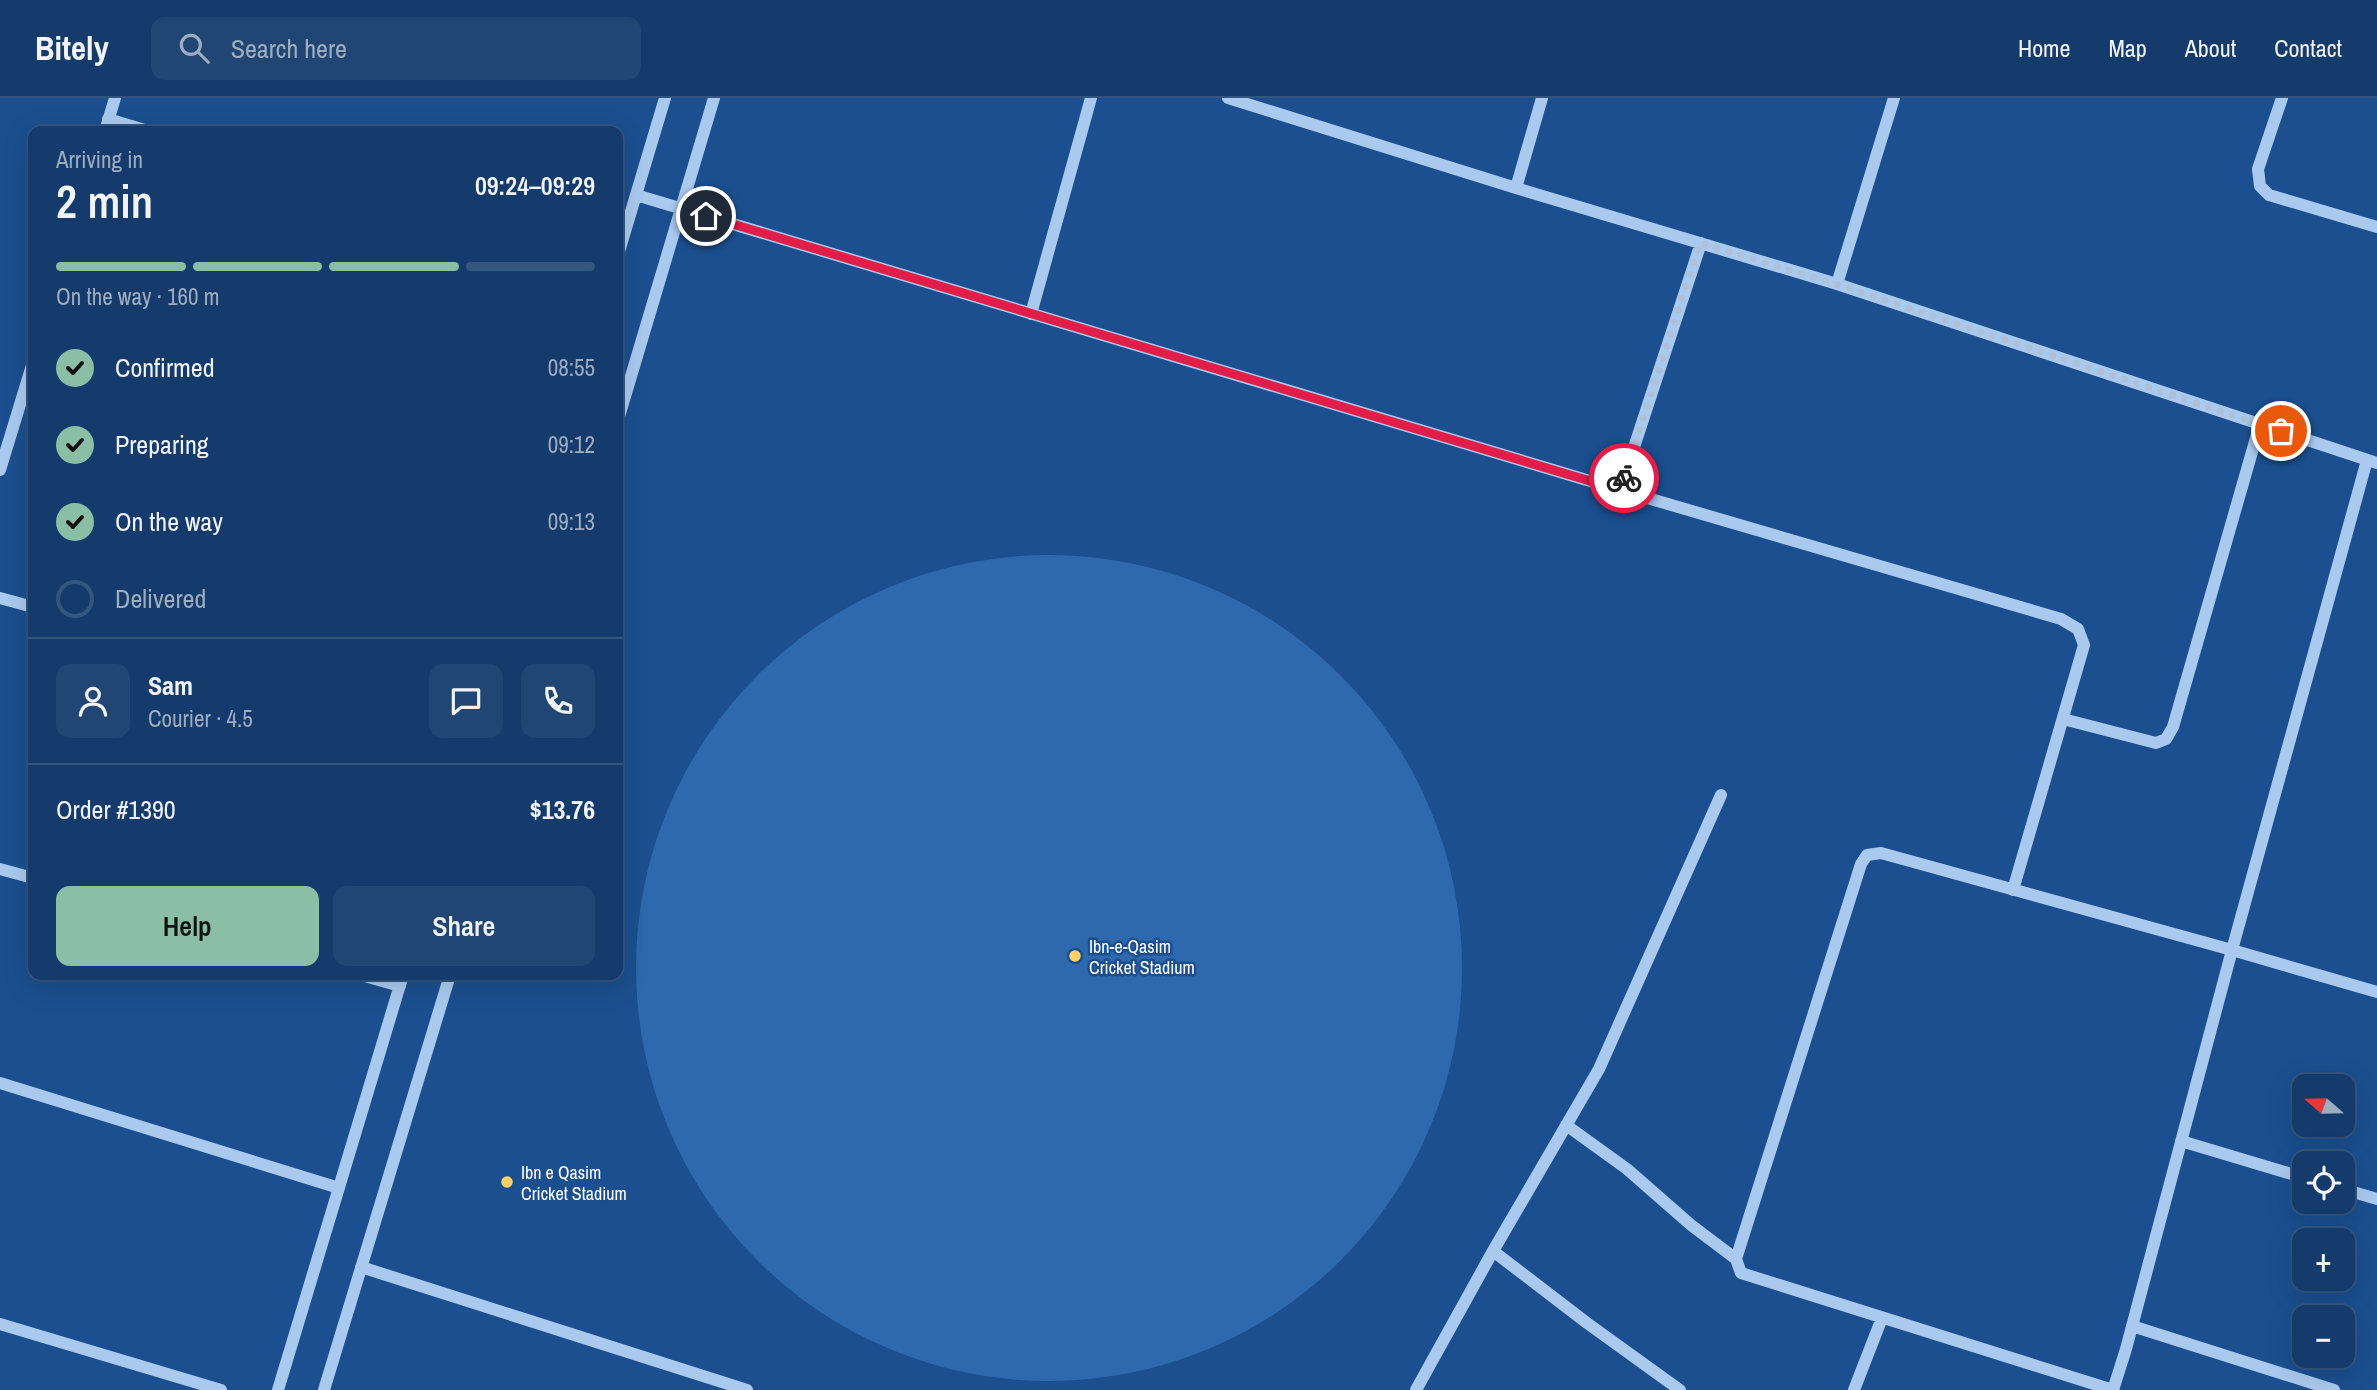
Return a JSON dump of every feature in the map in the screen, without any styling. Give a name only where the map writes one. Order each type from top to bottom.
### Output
[{"type":"street","points":[[106,125],[115,98]]},
{"type":"street","points":[[623,238],[665,98]]},
{"type":"street","points":[[623,404],[714,98]]},
{"type":"street","points":[[1031,314],[1091,98]]},
{"type":"street","points":[[1228,98],[1836,284],[2372,461],[2232,950],[2113,1390],[1741,1273],[1737,1259],[1861,864],[1867,855],[1881,853],[2232,950],[2377,992]]},
{"type":"street","points":[[1516,188],[1542,98]]},
{"type":"street","points":[[1836,284],[1894,98]]},
{"type":"street","points":[[2282,98],[2258,169],[2260,186],[2269,195],[2377,228]]},
{"type":"street","points":[[636,195],[1620,490],[2061,619],[2078,629],[2084,645],[2013,890]]},
{"type":"street","points":[[1620,490],[1700,243]]},
{"type":"street","points":[[0,470],[28,378]]},
{"type":"street","points":[[2063,719],[2156,743],[2166,739],[2173,727],[2260,424]]},
{"type":"street","points":[[0,598],[28,606]]},
{"type":"street","points":[[1416,1390],[1599,1069],[1721,795]]},
{"type":"street","points":[[0,869],[28,877]]},
{"type":"street","points":[[278,1390],[402,980]]},
{"type":"street","points":[[324,1390],[448,980]]},
{"type":"street","points":[[0,1083],[339,1188]]},
{"type":"street","points":[[1566,1125],[1626,1169],[1691,1225],[1737,1259]]},
{"type":"street","points":[[2181,1141],[2292,1174]]},
{"type":"street","points":[[2355,1193],[2377,1199]]},
{"type":"street","points":[[1493,1251],[1680,1390]]},
{"type":"street","points":[[361,1267],[747,1390]]},
{"type":"street","points":[[1854,1390],[1882,1318]]},
{"type":"street","points":[[0,1324],[221,1390]]},
{"type":"street","points":[[2132,1326],[2333,1390]]},
{"type":"shaded area","points":[[1049,555],[1129,563],[1169,573],[1207,587],[1278,625],[1311,649],[1341,676],[1368,706],[1392,739],[1430,810],[1444,848],[1454,888],[1462,968],[1454,1048],[1444,1088],[1430,1126],[1392,1197],[1368,1230],[1341,1260],[1311,1287],[1278,1311],[1207,1349],[1169,1363],[1129,1373],[1049,1381],[969,1373],[929,1363],[891,1349],[820,1311],[787,1287],[757,1260],[730,1230],[706,1197],[668,1126],[654,1088],[644,1048],[636,968],[644,888],[654,848],[668,810],[706,739],[730,706],[757,676],[787,649],[820,625],[891,587],[929,573],[969,563]]},
{"type":"way so far","points":[[1624,478],[1700,243],[1836,284],[2281,431]]},
{"type":"place","name":"Ibn-e-Qasim Cricket Stadium","points":[[1075,956]]},
{"type":"place","name":"Ibn e Qasim Cricket Stadium","points":[[507,1182]]},
{"type":"route","points":[[706,216],[1620,490],[1624,478]]}]
